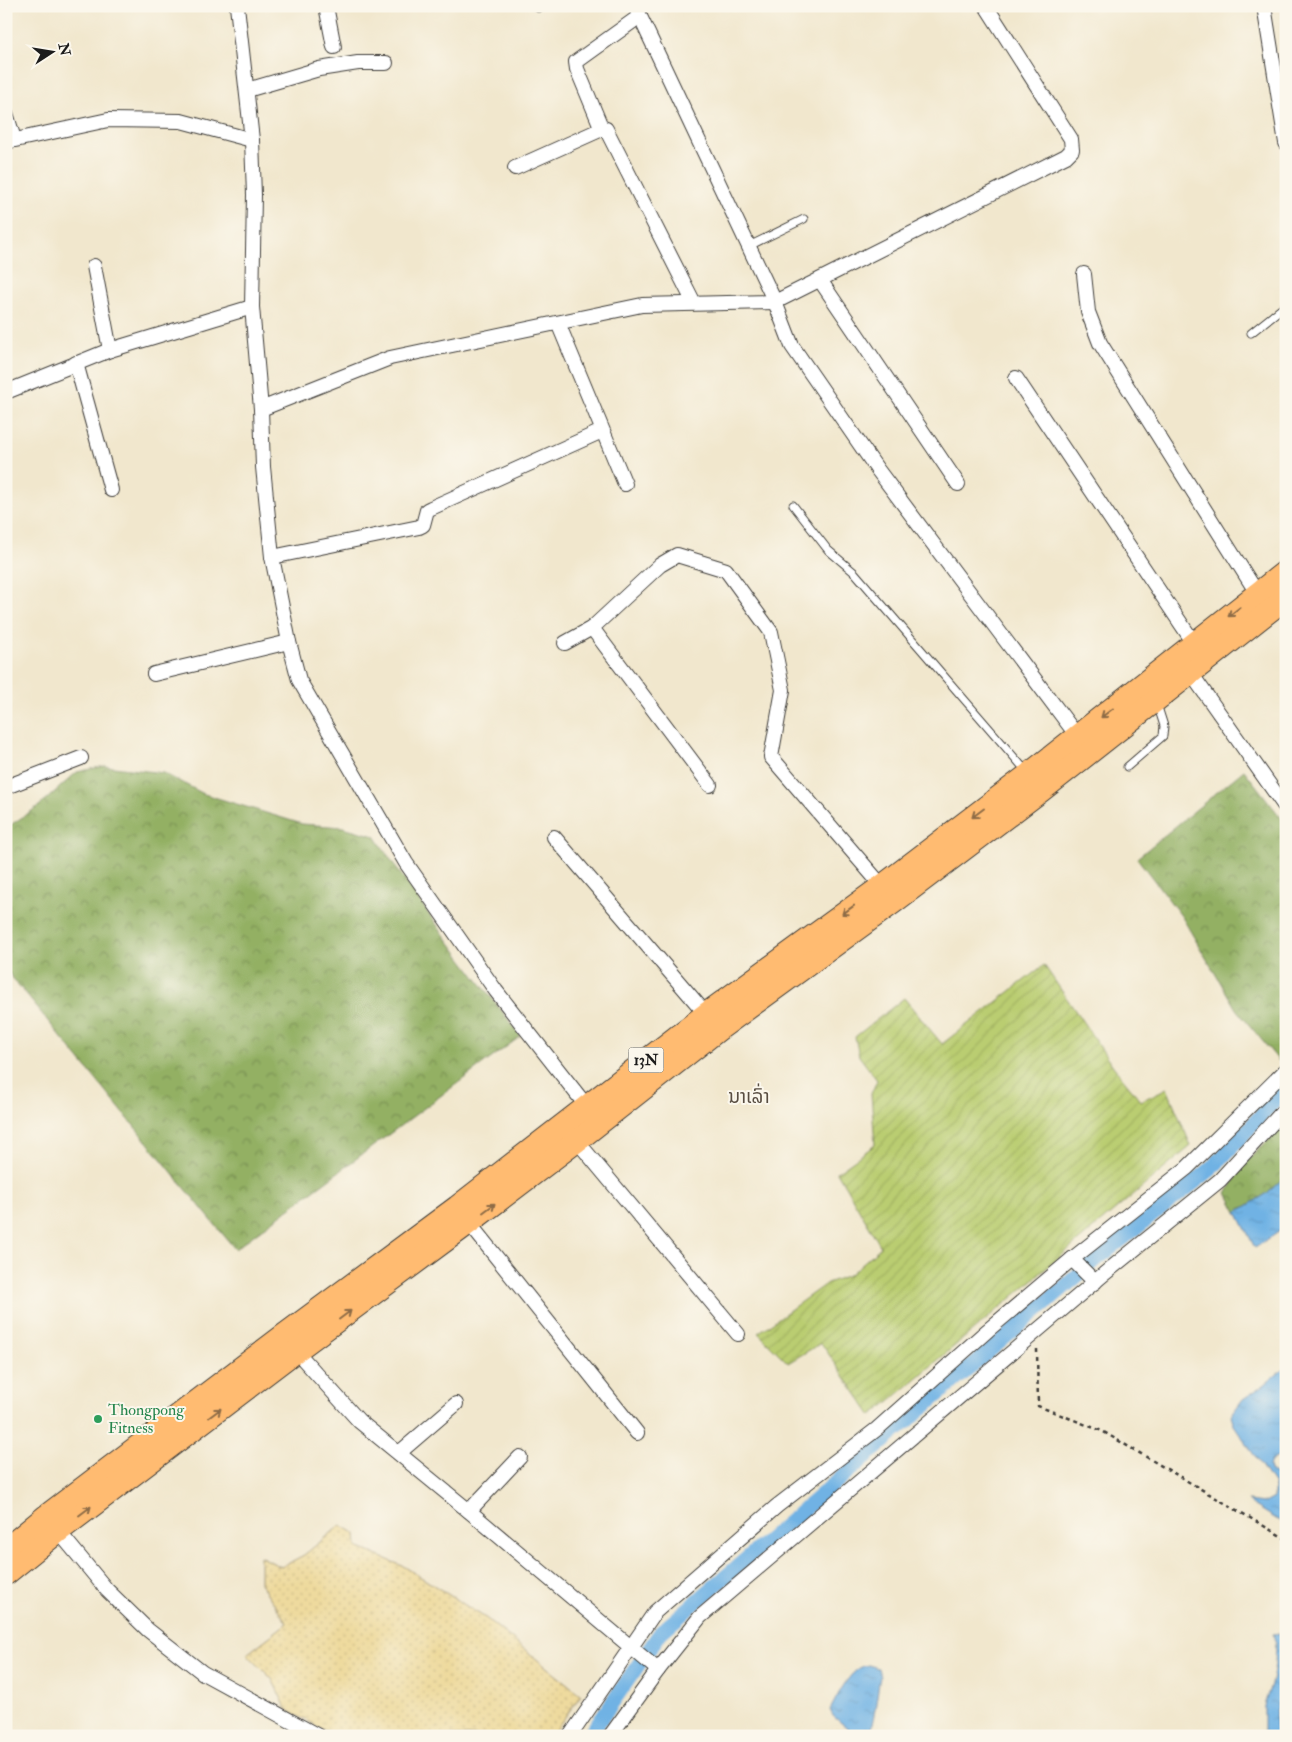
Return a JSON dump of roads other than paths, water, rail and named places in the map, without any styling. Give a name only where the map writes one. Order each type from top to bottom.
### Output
[{"type":"highway","name":"13N","points":[[593,1114],[718,1030],[894,902],[1025,802],[1143,685],[1286,571]]},
{"type":"highway","name":"13N","points":[[52,1524],[296,1352],[469,1223],[706,1014],[882,886],[1029,774],[1156,701],[1190,672],[1286,598]]},
{"type":"highway","name":"13N","points":[[9,1559],[52,1524],[570,1133]]},
{"type":"street","points":[[237,6],[252,140],[254,195],[252,307],[261,409],[263,467],[272,557],[289,642],[299,680],[406,863],[496,992],[593,1114]]},
{"type":"street","points":[[326,6],[334,47]]},
{"type":"street","points":[[261,409],[390,358],[642,305],[670,306],[694,303],[775,302],[1066,156],[1072,150],[1071,140],[986,6]]},
{"type":"street","points":[[1267,7],[1281,88],[1286,143]]},
{"type":"street","points":[[602,129],[577,69],[576,62],[638,11],[775,302],[792,346],[871,461],[1083,744]]},
{"type":"street","points":[[247,90],[319,69],[358,63],[386,63]]},
{"type":"street","points":[[6,113],[10,141],[108,120],[181,121],[252,140]]},
{"type":"street","points":[[515,168],[602,129],[606,129],[694,303]]},
{"type":"street","points":[[94,266],[110,350]]},
{"type":"street","points":[[1084,274],[1088,312],[1100,343],[1257,593]]},
{"type":"street","points":[[820,280],[958,484]]},
{"type":"street","points":[[6,392],[110,350],[252,307]]},
{"type":"street","points":[[558,323],[625,484]]},
{"type":"street","points":[[76,363],[111,490]]},
{"type":"street","points":[[1016,378],[1194,643]]},
{"type":"street","points":[[272,557],[419,527],[423,525],[428,510],[431,508],[602,432]]},
{"type":"street","points":[[565,644],[592,628],[660,565],[678,555],[726,570],[771,632],[783,690],[771,757],[882,886]]},
{"type":"street","points":[[592,628],[710,785]]},
{"type":"street","points":[[154,674],[289,642]]},
{"type":"street","points":[[1190,672],[1286,808]]},
{"type":"street","points":[[6,787],[81,758]]},
{"type":"street","points":[[554,837],[706,1014]]},
{"type":"street","points":[[570,1736],[635,1649],[655,1612],[777,1506],[877,1429],[988,1330],[1072,1259],[1187,1168],[1286,1070]]},
{"type":"street","points":[[610,1736],[655,1667],[700,1617],[1037,1330],[1220,1180],[1286,1108]]},
{"type":"street","points":[[570,1133],[738,1334]]},
{"type":"street","points":[[469,1223],[637,1433]]},
{"type":"street","points":[[1072,1259],[1095,1282]]},
{"type":"street","points":[[296,1352],[359,1421],[469,1510],[655,1667]]},
{"type":"street","points":[[399,1453],[456,1404]]},
{"type":"street","points":[[469,1510],[520,1458]]},
{"type":"street","points":[[52,1524],[107,1590],[156,1636],[203,1673],[318,1736]]},
{"type":"lane","points":[[749,246],[804,219]]},
{"type":"lane","points":[[1251,333],[1286,305]]},
{"type":"lane","points":[[793,505],[828,550],[855,573],[1029,774]]},
{"type":"lane","points":[[1127,767],[1163,736],[1164,726],[1156,701]]},
{"type":"water","points":[[1286,1176],[1286,1227],[1255,1248],[1237,1212],[1266,1194]]},
{"type":"water","points":[[1286,1367],[1286,1452],[1271,1461],[1269,1466],[1270,1471],[1278,1476],[1286,1473],[1286,1525],[1247,1501],[1265,1503],[1274,1498],[1274,1485],[1234,1425],[1231,1415],[1243,1399]]},
{"type":"water","points":[[1286,1632],[1286,1663],[1275,1718],[1276,1736],[1264,1736],[1264,1706],[1275,1664],[1276,1644],[1273,1634]]},
{"type":"water","points":[[869,1665],[878,1668],[880,1676],[875,1710],[871,1729],[866,1736],[857,1736],[833,1716],[830,1710],[841,1689],[856,1670]]},
{"type":"waterway","points":[[589,1736],[661,1632],[1098,1258],[1211,1169],[1286,1089]]},
{"type":"place","name":"Thongpong Fitness","points":[[98,1419]]},
{"type":"district","name":"ນາເລົ່າ","points":[[749,1097]]}]
